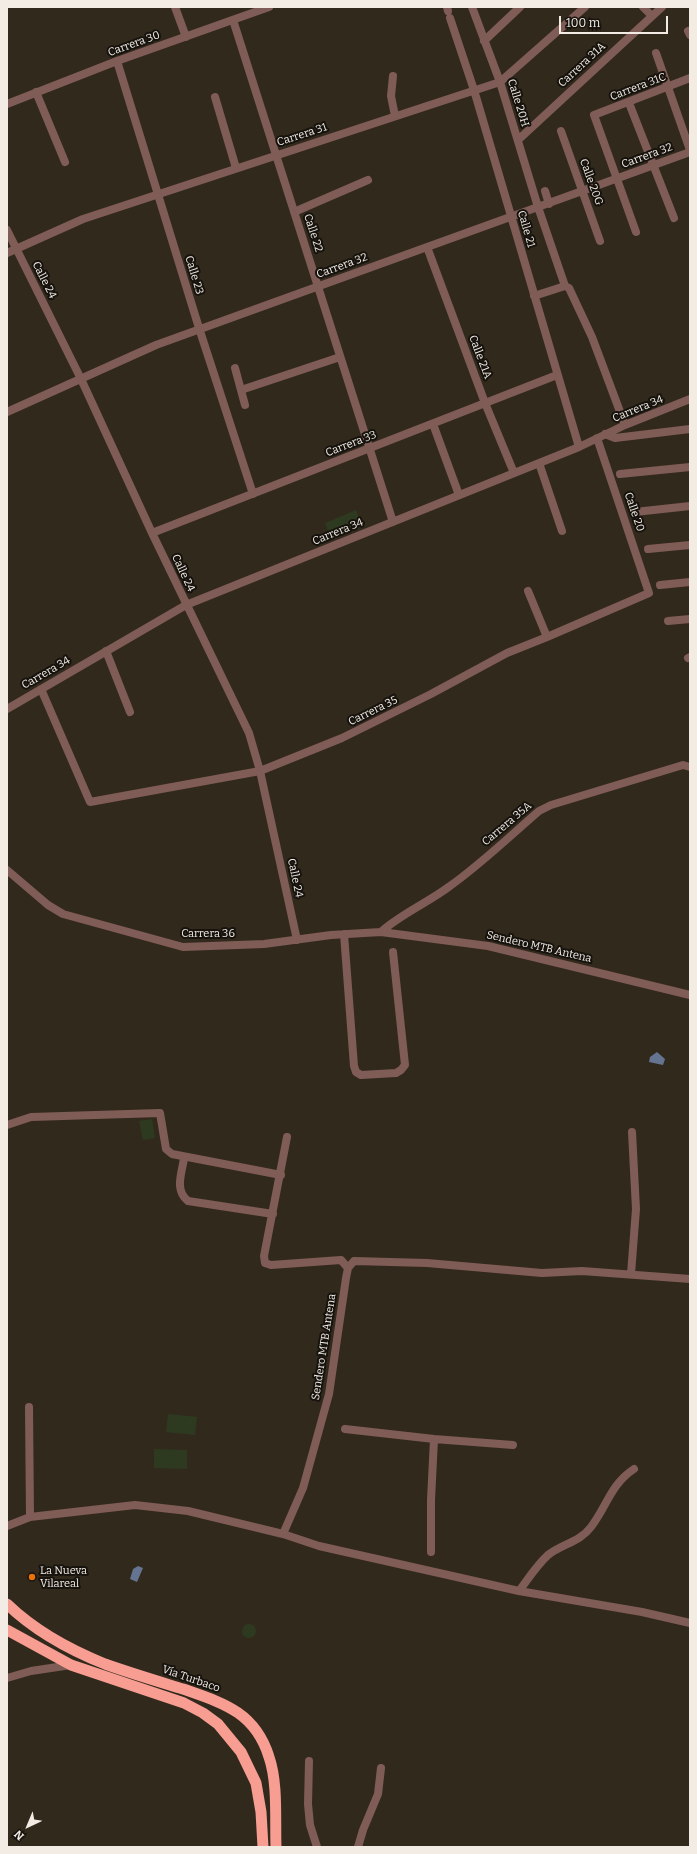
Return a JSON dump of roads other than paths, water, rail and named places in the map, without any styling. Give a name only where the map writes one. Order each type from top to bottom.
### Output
[{"type":"highway","name":"Vía Turbaco","points":[[7,1604],[44,1633],[80,1653],[105,1664],[219,1702],[246,1718],[258,1732],[269,1757],[273,1781],[276,1847]]},
{"type":"highway","points":[[7,1630],[71,1665],[184,1703],[203,1713],[218,1724],[242,1752],[256,1783],[261,1812],[263,1847]]},
{"type":"street","points":[[175,7],[186,36]]},
{"type":"street","name":"Carrera 30","points":[[7,104],[117,61],[269,7]]},
{"type":"street","name":"Calle 20H","points":[[472,7],[500,82],[538,208],[565,286],[569,288],[592,337],[625,425]]},
{"type":"street","points":[[484,41],[520,7]]},
{"type":"street","points":[[643,7],[652,16]]},
{"type":"street","name":"Carrera 31A","points":[[518,140],[662,7]]},
{"type":"street","name":"Carrera 31","points":[[7,254],[83,219],[500,82],[579,9]]},
{"type":"street","name":"Calle 21","points":[[448,12],[474,90],[579,447]]},
{"type":"street","name":"Calle 22","points":[[233,20],[393,522]]},
{"type":"street","points":[[656,53],[690,151]]},
{"type":"street","name":"Calle 23","points":[[117,61],[199,328],[254,494]]},
{"type":"street","points":[[393,76],[391,96],[395,116]]},
{"type":"street","name":"Carrera 31C","points":[[617,179],[594,115],[629,103],[690,78]]},
{"type":"street","points":[[36,92],[65,162]]},
{"type":"street","points":[[215,97],[236,168]]},
{"type":"street","points":[[629,103],[674,218]]},
{"type":"street","name":"Calle 20G","points":[[561,131],[600,241]]},
{"type":"street","name":"Carrera 32","points":[[7,412],[156,345],[199,328],[538,208],[690,151]]},
{"type":"street","points":[[617,179],[636,232]]},
{"type":"street","points":[[294,212],[368,180]]},
{"type":"street","points":[[545,191],[549,204]]},
{"type":"street","name":"Calle 24","points":[[7,230],[81,379],[186,605],[249,733],[260,771],[297,940]]},
{"type":"street","name":"Calle 21A","points":[[427,247],[485,403],[514,473]]},
{"type":"street","points":[[534,296],[565,286]]},
{"type":"street","points":[[241,390],[340,357]]},
{"type":"street","points":[[235,368],[245,405]]},
{"type":"street","name":"Carrera 33","points":[[152,533],[557,375]]},
{"type":"street","name":"Carrera 34","points":[[7,709],[186,605],[538,464],[579,447],[625,425],[690,399]]},
{"type":"street","points":[[433,424],[459,495]]},
{"type":"street","points":[[605,434],[615,438],[690,429]]},
{"type":"street","name":"Calle 20","points":[[597,438],[649,593]]},
{"type":"street","points":[[538,464],[562,531]]},
{"type":"street","points":[[620,474],[690,467]]},
{"type":"street","points":[[635,512],[690,506]]},
{"type":"street","points":[[648,549],[690,545]]},
{"type":"street","points":[[660,585],[690,582]]},
{"type":"street","points":[[528,591],[547,637]]},
{"type":"street","name":"Carrera 35","points":[[41,689],[90,802],[260,771],[342,738],[430,694],[507,652],[547,637],[649,593]]},
{"type":"street","points":[[668,621],[690,619]]},
{"type":"street","points":[[106,651],[130,712]]},
{"type":"street","name":"Carrera 35A","points":[[381,932],[387,926],[429,902],[452,885],[539,811],[551,805],[683,765],[690,766]]},
{"type":"street","name":"Carrera 36","points":[[7,870],[48,905],[63,914],[183,947],[219,947],[344,934],[381,932]]},
{"type":"street","name":"Sendero MTB Antena","points":[[381,932],[488,946],[690,995]]},
{"type":"street","points":[[344,934],[354,1066],[356,1072],[361,1075],[396,1073],[405,1065],[393,952]]},
{"type":"street","points":[[7,1125],[31,1117],[160,1113],[166,1149],[172,1154],[184,1158],[281,1174]]},
{"type":"street","points":[[631,1274],[636,1209],[632,1132]]},
{"type":"street","points":[[287,1137],[264,1256],[266,1263],[271,1265],[341,1260],[348,1268],[354,1261],[371,1260],[428,1263],[542,1273],[582,1271],[690,1279]]},
{"type":"street","points":[[184,1158],[179,1189],[182,1197],[188,1201],[273,1214]]},
{"type":"street","name":"Sendero MTB Antena","points":[[283,1534],[303,1488],[330,1394],[348,1268]]},
{"type":"street","points":[[29,1407],[30,1517]]},
{"type":"street","points":[[345,1429],[434,1439],[513,1445]]},
{"type":"street","points":[[431,1552],[430,1500],[434,1439]]},
{"type":"street","points":[[519,1591],[548,1555],[580,1539],[591,1528],[617,1483],[623,1476],[634,1469]]},
{"type":"street","points":[[7,1526],[30,1517],[136,1505],[188,1511],[283,1534],[318,1546],[519,1591],[642,1612],[690,1623]]},
{"type":"street","points":[[7,1678],[31,1671],[71,1665]]},
{"type":"street","points":[[309,1761],[308,1804],[310,1826],[316,1840],[317,1847]]},
{"type":"street","points":[[358,1847],[363,1830],[378,1794],[381,1768]]},
{"type":"water","points":[[657,1052],[665,1059],[663,1065],[649,1062],[650,1057]]},
{"type":"water","points":[[138,1566],[143,1568],[137,1582],[130,1579],[133,1569]]},
{"type":"place","name":"La Nueva Vilareal","points":[[32,1577]]}]
